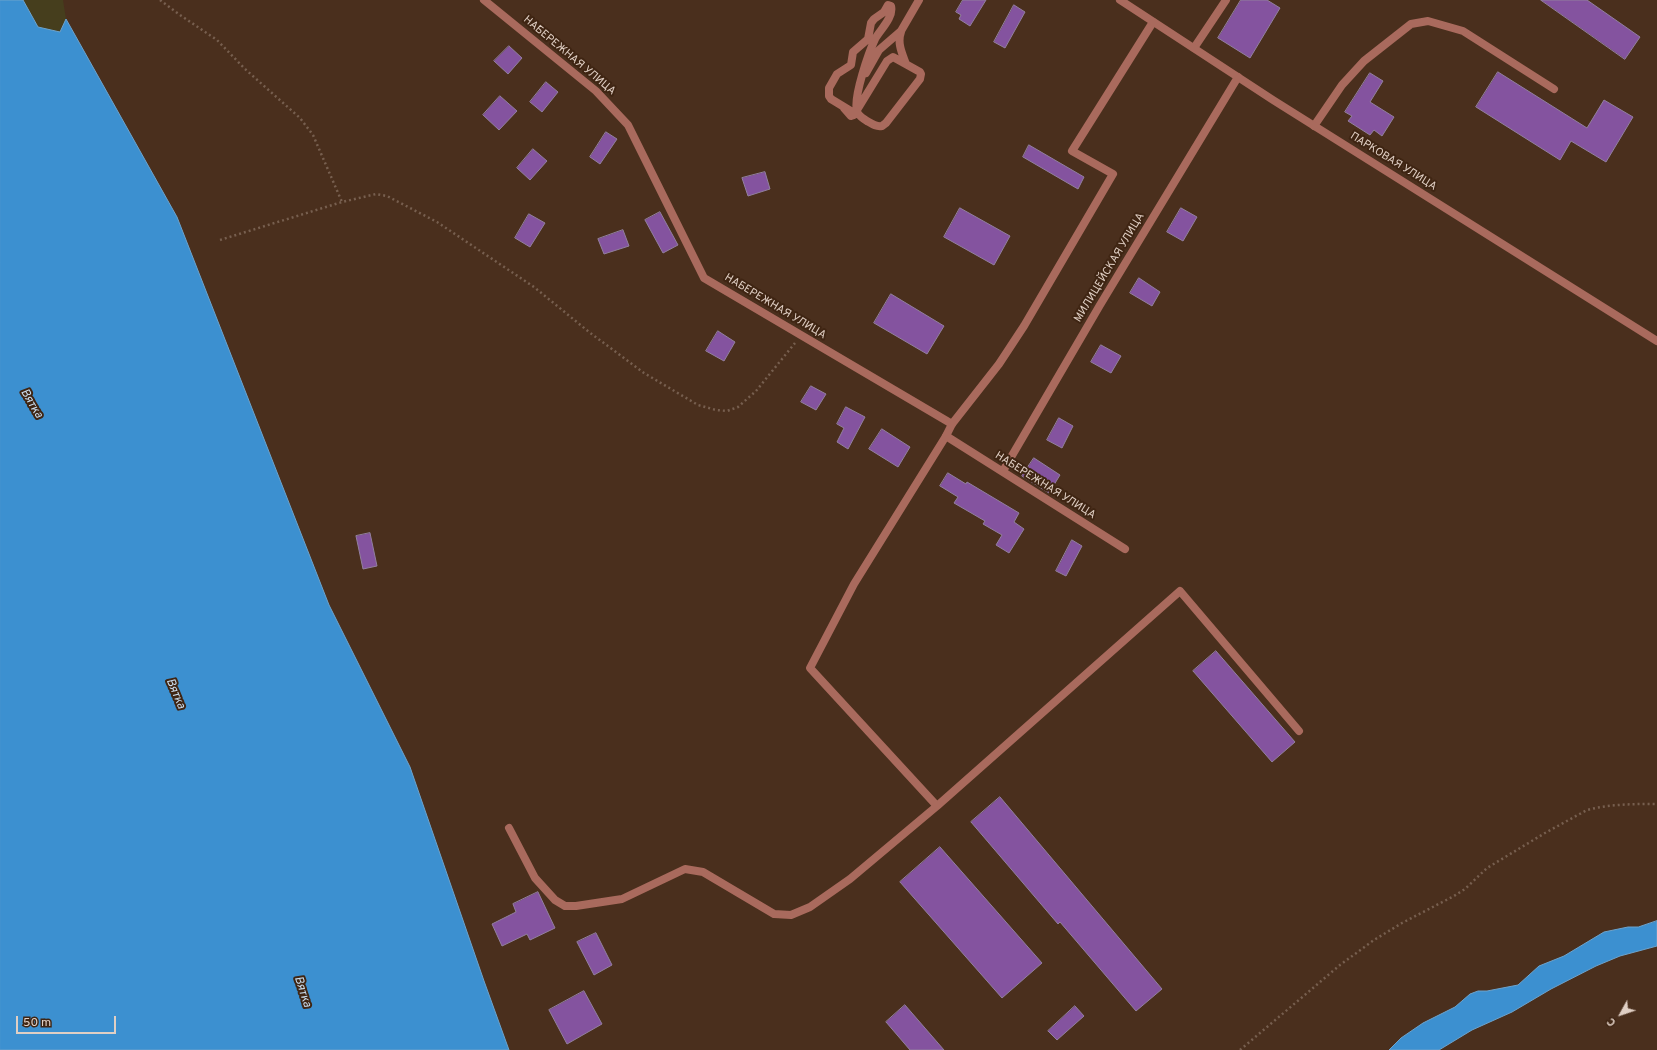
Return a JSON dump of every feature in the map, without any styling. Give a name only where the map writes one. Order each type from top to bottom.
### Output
[{"type":"street","name":"НАБЕРЕЖНАЯ УЛИЦА","points":[[484,0],[596,91],[628,125],[704,278],[952,424]]},
{"type":"street","points":[[906,64],[899,41],[901,31],[919,0]]},
{"type":"street","name":"ПАРКОВАЯ УЛИЦА","points":[[1120,0],[1314,126],[1657,341]]},
{"type":"street","points":[[1194,48],[1226,0]]},
{"type":"street","points":[[879,50],[893,57],[920,72],[921,76],[917,84],[882,126],[878,127],[861,117],[856,112],[856,99],[870,50],[892,12],[891,6],[888,5],[884,12],[871,23],[868,39],[853,52],[851,65],[837,74],[829,88],[829,96],[834,102],[844,108],[850,116],[856,112],[887,61],[893,57]]},
{"type":"street","points":[[1314,126],[1342,85],[1364,61],[1410,24],[1428,21],[1463,31],[1554,89]]},
{"type":"street","points":[[937,806],[810,668],[854,584],[952,424],[999,364],[1020,332],[1113,174],[1072,151],[1153,22]]},
{"type":"street","points":[[861,82],[879,50],[901,31]]},
{"type":"street","name":"МИЛИЦЕЙСКАЯ УЛИЦА","points":[[1003,471],[1100,305],[1238,77]]},
{"type":"street","name":"НАБЕРЕЖНАЯ УЛИЦА","points":[[946,436],[1126,549]]},
{"type":"street","points":[[509,828],[535,878],[555,900],[565,906],[576,906],[622,899],[685,869],[702,872],[774,914],[791,915],[810,907],[850,879],[937,806],[1180,591],[1299,731]]},
{"type":"path","points":[[160,0],[217,40],[245,69],[300,118],[313,135],[342,202]]},
{"type":"path","points":[[220,240],[342,202],[376,194],[387,196],[437,222],[534,287],[589,332],[644,373],[698,405],[727,412],[738,407],[756,391],[801,335]]},
{"type":"path","points":[[1240,1050],[1340,966],[1374,940],[1402,923],[1454,896],[1465,889],[1487,868],[1545,833],[1593,808],[1620,804],[1657,804]]},
{"type":"sand","points":[[23,0],[63,0],[66,19],[60,32],[38,27]]},
{"type":"water","name":"Вятка","points":[[0,0],[23,0],[38,27],[60,32],[66,19],[177,217],[329,605],[410,767],[509,1050],[0,1050]]},
{"type":"water","points":[[1657,921],[1657,946],[1620,956],[1596,966],[1551,989],[1512,1012],[1472,1030],[1439,1050],[1389,1050],[1401,1038],[1423,1023],[1455,1007],[1470,994],[1478,991],[1487,991],[1518,985],[1539,966],[1564,956],[1604,932],[1628,927],[1638,927]]},
{"type":"building","points":[[963,0],[986,0],[970,26],[959,19],[961,15],[956,12]]},
{"type":"building","points":[[1241,0],[1267,0],[1280,8],[1250,58],[1218,38]]},
{"type":"building","points":[[1541,0],[1587,0],[1640,37],[1625,59]]},
{"type":"building","points":[[1014,5],[1025,12],[1005,48],[994,42]]},
{"type":"building","points":[[509,46],[522,58],[508,74],[494,61]]},
{"type":"building","points":[[1498,72],[1587,128],[1604,100],[1633,117],[1606,162],[1571,141],[1560,160],[1476,107]]},
{"type":"building","points":[[1370,73],[1383,81],[1370,102],[1394,117],[1382,136],[1374,130],[1370,135],[1348,121],[1352,116],[1345,112]]},
{"type":"building","points":[[546,82],[558,92],[542,112],[530,102]]},
{"type":"building","points":[[500,96],[517,111],[499,130],[483,115]]},
{"type":"building","points":[[606,132],[617,139],[600,164],[590,157]]},
{"type":"building","points":[[1029,145],[1084,177],[1078,189],[1023,157]]},
{"type":"building","points":[[533,149],[547,161],[530,180],[517,168]]},
{"type":"building","points":[[765,172],[770,189],[748,196],[742,178]]},
{"type":"building","points":[[960,208],[1010,236],[994,265],[944,237]]},
{"type":"building","points":[[1181,208],[1197,217],[1183,241],[1167,232]]},
{"type":"building","points":[[660,212],[678,245],[663,253],[645,220]]},
{"type":"building","points":[[529,214],[545,223],[530,247],[515,238]]},
{"type":"building","points":[[623,230],[629,246],[604,254],[598,239]]},
{"type":"building","points":[[1139,278],[1160,292],[1152,306],[1130,293]]},
{"type":"building","points":[[891,294],[944,326],[927,354],[874,323]]},
{"type":"building","points":[[718,331],[735,342],[724,361],[706,351]]},
{"type":"building","points":[[1101,345],[1121,356],[1111,373],[1091,362]]},
{"type":"building","points":[[811,386],[826,394],[816,410],[801,402]]},
{"type":"building","points":[[846,407],[865,417],[848,449],[837,442],[844,428],[837,424]]},
{"type":"building","points":[[1059,418],[1073,426],[1062,448],[1047,440]]},
{"type":"building","points":[[882,429],[910,447],[898,467],[869,449]]},
{"type":"building","points":[[1034,458],[1060,475],[1049,493],[1022,476]]},
{"type":"building","points":[[948,473],[966,484],[967,482],[1019,513],[1014,522],[1024,529],[1009,553],[996,545],[1002,535],[983,524],[985,521],[954,503],[958,497],[940,486]]},
{"type":"building","points":[[370,533],[377,566],[363,569],[356,536]]},
{"type":"building","points":[[1072,540],[1082,546],[1066,576],[1056,571]]},
{"type":"building","points":[[1216,651],[1295,742],[1272,762],[1193,671]]},
{"type":"building","points":[[1000,797],[1162,989],[1136,1011],[1060,922],[1058,924],[971,822]]},
{"type":"building","points":[[940,847],[1042,963],[1002,998],[900,882]]},
{"type":"building","points":[[538,892],[555,928],[530,940],[527,934],[502,946],[492,924],[516,912],[513,904]]},
{"type":"building","points":[[596,933],[612,965],[594,975],[577,942]]},
{"type":"building","points":[[584,991],[602,1024],[567,1044],[549,1010]]},
{"type":"building","points":[[905,1005],[944,1050],[910,1050],[886,1022]]},
{"type":"building","points":[[1075,1006],[1084,1016],[1057,1040],[1048,1031]]}]
